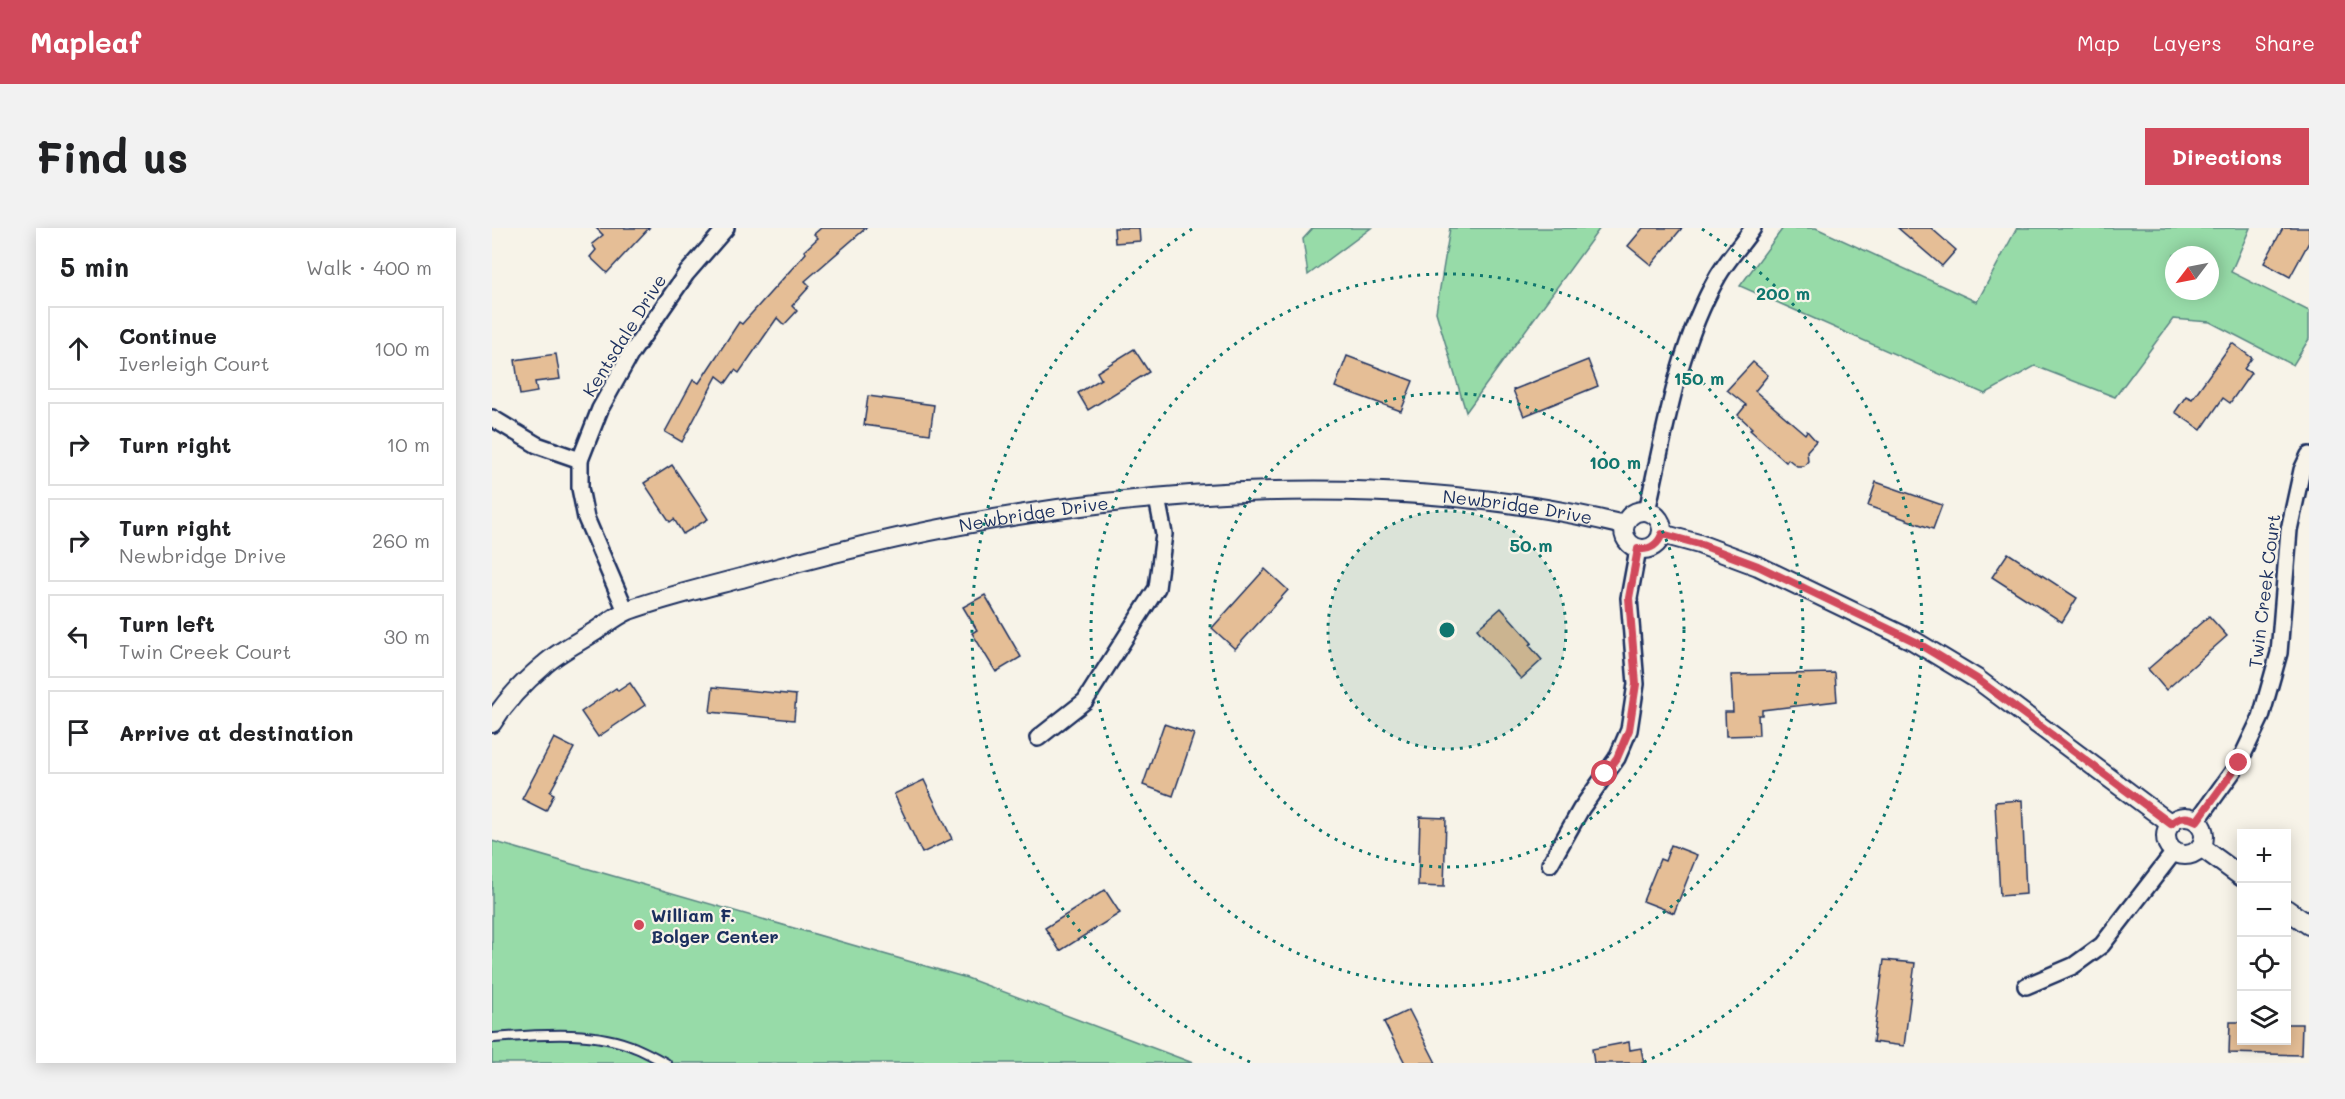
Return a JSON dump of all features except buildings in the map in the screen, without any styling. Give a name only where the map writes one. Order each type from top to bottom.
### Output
[{"type":"street","points":[[1647,511],[1682,360],[1695,324],[1719,274],[1753,228]]},
{"type":"street","name":"Kentsdale Drive","points":[[626,611],[586,518],[580,488],[580,460],[600,409],[630,355],[686,274],[724,229]]},
{"type":"street","points":[[492,418],[537,445],[580,460]]},
{"type":"street","name":"Twin Creek Court","points":[[2197,821],[2239,763],[2261,717],[2279,653],[2289,530],[2302,470],[2309,455]]},
{"type":"street","name":"Newbridge Drive","points":[[492,723],[500,710],[544,664],[626,611],[839,550],[1016,515],[1157,498],[1304,491],[1443,495],[1574,512],[1624,525]]},
{"type":"street","points":[[1038,738],[1085,702],[1157,588],[1164,534],[1157,498]]},
{"type":"street","points":[[1647,511],[1660,522],[1662,534],[1660,540],[1650,548],[1638,549],[1624,537],[1624,525],[1630,515],[1647,511]]},
{"type":"street","points":[[1662,534],[1699,544],[1758,566],[1914,641],[1977,679],[2171,824]]},
{"type":"street","points":[[1550,864],[1581,809],[1617,758],[1629,730],[1636,684],[1629,598],[1638,549]]},
{"type":"street","points":[[2185,817],[2197,821],[2204,832],[2201,847],[2194,854],[2174,852],[2166,838],[2166,832],[2171,824],[2185,817]]},
{"type":"street","points":[[2201,847],[2237,874]]},
{"type":"street","points":[[2026,986],[2073,966],[2102,945],[2174,852]]},
{"type":"street","points":[[2291,912],[2309,925]]},
{"type":"lane","points":[[492,1038],[553,1034],[591,1036],[634,1047],[666,1063]]},
{"type":"green space","points":[[1313,228],[1371,228],[1308,275],[1303,239]]},
{"type":"green space","points":[[1450,228],[1600,228],[1466,412],[1436,312]]},
{"type":"green space","points":[[1783,228],[1816,228],[1977,302],[2017,228],[2250,228],[2231,272],[2309,311],[2309,339],[2293,365],[2210,322],[2173,319],[2115,397],[2035,366],[1985,394],[1740,286]]},
{"type":"green space","name":"William F. Bolger Center","points":[[492,841],[967,978],[1193,1063],[492,1063]]},
{"type":"place","name":"William F. Bolger Center","points":[[639,925]]},
{"type":"route","points":[[1605,774],[1617,758],[1629,730],[1636,684],[1629,598],[1638,549],[1644,550],[1656,545],[1662,534],[1699,544],[1758,566],[1914,641],[1977,679],[2171,824],[2185,817],[2197,821],[2239,763]]}]
